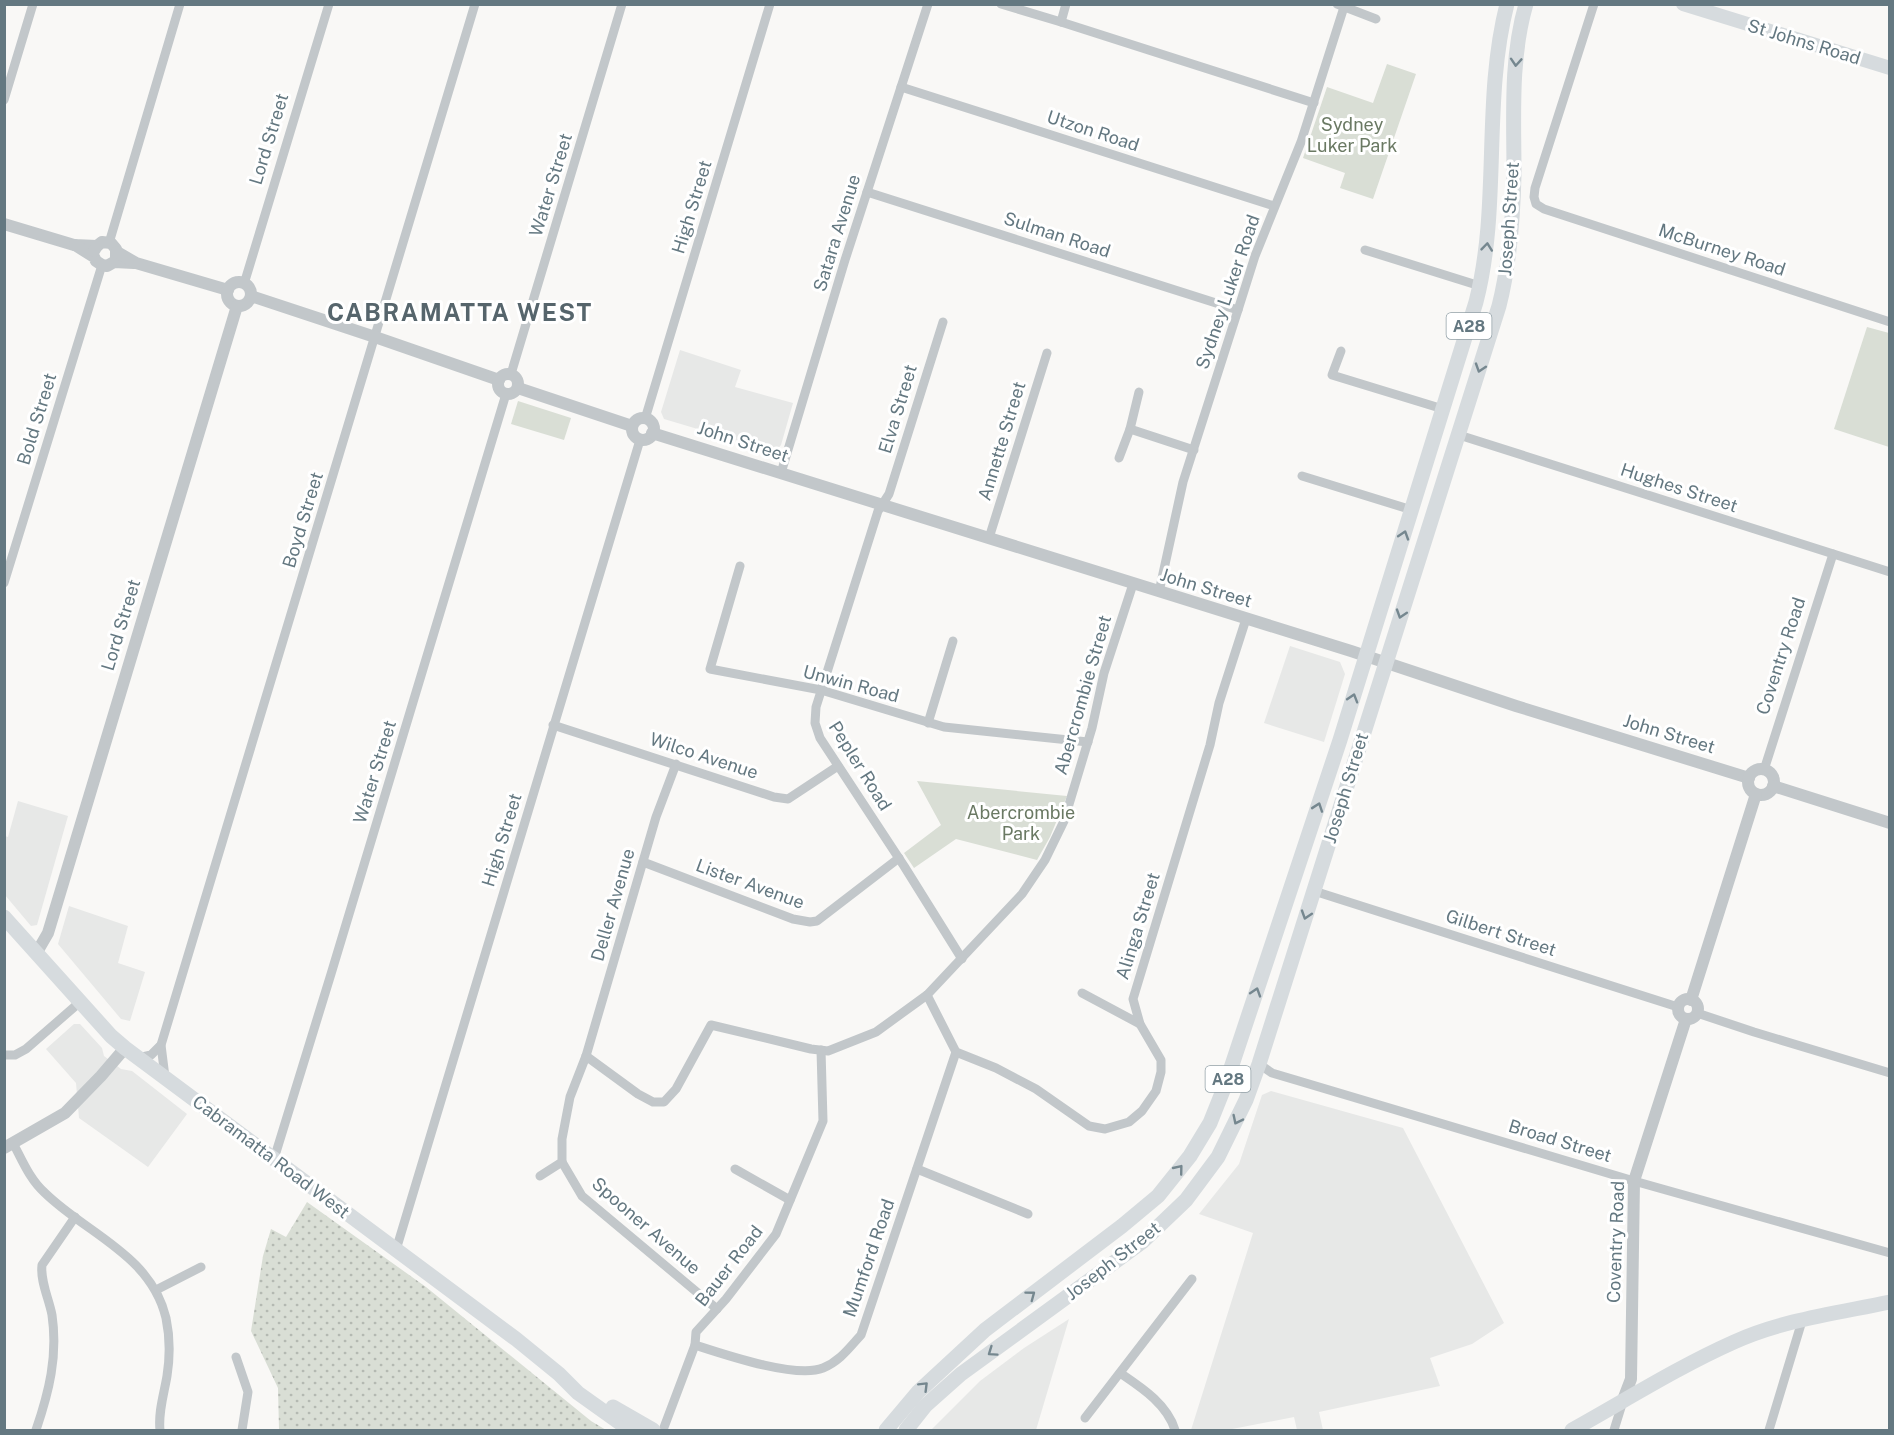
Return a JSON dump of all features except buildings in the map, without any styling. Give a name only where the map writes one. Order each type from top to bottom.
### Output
[{"type":"main road","name":"Joseph Street","points":[[885,1431],[918,1392],[985,1330],[1158,1196],[1190,1156],[1210,1124],[1226,1083],[1340,740],[1480,286],[1489,231],[1497,70],[1507,4]]},
{"type":"main road","name":"Joseph Street","points":[[906,1431],[925,1406],[962,1374],[1142,1242],[1186,1200],[1218,1157],[1242,1110],[1259,1065],[1333,834],[1385,662],[1491,333],[1507,272],[1513,198],[1515,75],[1526,4]]},
{"type":"main road","name":"St Johns Road","points":[[1683,4],[1890,68]]},
{"type":"main road","name":"Cabramatta Road West","points":[[4,917],[111,1036],[125,1048],[396,1250],[630,1431]]},
{"type":"main road","points":[[1572,1431],[1623,1400],[1735,1342],[1767,1330],[1890,1302]]},
{"type":"main road","name":"Cabramatta Road West","points":[[559,1374],[583,1386],[653,1431]]},
{"type":"street","points":[[4,100],[33,4]]},
{"type":"street","name":"Bold Street","points":[[4,583],[180,4]]},
{"type":"street","name":"Lord Street","points":[[244,284],[329,4]]},
{"type":"street","name":"Boyd Street","points":[[165,1078],[161,1045],[475,4]]},
{"type":"street","name":"Water Street","points":[[511,374],[622,4]]},
{"type":"street","name":"High Street","points":[[645,419],[770,4]]},
{"type":"street","name":"Satara Avenue","points":[[781,473],[867,192],[928,4]]},
{"type":"street","points":[[1001,4],[1314,104]]},
{"type":"street","points":[[1061,22],[1066,4]]},
{"type":"street","points":[[1341,6],[1376,19]]},
{"type":"street","name":"Sydney Luker Road","points":[[1158,592],[1173,520],[1194,450],[1255,256],[1314,104],[1341,6]]},
{"type":"street","name":"Joseph Street","points":[[1544,209],[1536,204],[1535,188],[1593,6]]},
{"type":"street","name":"Utzon Road","points":[[901,87],[1274,206]]},
{"type":"street","name":"Sulman Road","points":[[867,192],[1238,310]]},
{"type":"street","name":"McBurney Road","points":[[1544,209],[1890,322]]},
{"type":"street","points":[[4,224],[228,290]]},
{"type":"street","points":[[1365,250],[1480,286]]},
{"type":"street","points":[[233,284],[244,284],[250,289],[251,296],[244,305],[237,306],[230,302],[228,290],[233,284]]},
{"type":"street","points":[[251,296],[499,380]]},
{"type":"street","name":"Lord Street","points":[[37,952],[48,933],[237,306]]},
{"type":"street","name":"Elva Street","points":[[883,505],[889,494],[943,322]]},
{"type":"street","points":[[1341,351],[1332,375],[1443,409]]},
{"type":"street","name":"Annette Street","points":[[989,538],[1047,353]]},
{"type":"street","points":[[505,374],[511,374],[518,381],[518,388],[513,393],[506,394],[499,389],[499,380],[505,374]]},
{"type":"street","points":[[518,388],[632,426]]},
{"type":"street","points":[[1119,458],[1130,429],[1139,392]]},
{"type":"street","name":"Water Street","points":[[274,1159],[506,394]]},
{"type":"street","points":[[645,419],[652,423],[652,433],[649,438],[640,440],[633,434],[632,426],[637,420],[645,419]]},
{"type":"street","points":[[1130,429],[1194,450]]},
{"type":"street","name":"John Street","points":[[652,433],[1749,778]]},
{"type":"street","name":"Hughes Street","points":[[1459,435],[1890,572]]},
{"type":"street","name":"High Street","points":[[396,1250],[640,440]]},
{"type":"street","points":[[1302,476],[1412,510]]},
{"type":"street","name":"Pepler Road","points":[[883,505],[878,511],[821,690],[816,707],[815,723],[820,738],[962,959]]},
{"type":"street","name":"Coventry Road","points":[[1764,770],[1833,554]]},
{"type":"street","name":"Unwin Road","points":[[740,566],[710,669],[821,690],[928,723],[964,730],[1088,742]]},
{"type":"street","name":"Abercrombie Street","points":[[586,1056],[638,1094],[653,1102],[664,1102],[676,1089],[711,1025],[811,1049],[828,1050],[876,1032],[927,995],[1022,894],[1045,860],[1064,821],[1088,742],[1100,688],[1133,584]]},
{"type":"street","name":"Alinga Street","points":[[956,1052],[996,1068],[1036,1089],[1089,1126],[1105,1129],[1129,1122],[1142,1111],[1156,1091],[1161,1072],[1161,1060],[1140,1024],[1133,999],[1210,745],[1219,703],[1246,619]]},
{"type":"street","points":[[928,723],[953,641]]},
{"type":"street","name":"Wilco Avenue","points":[[553,725],[788,799],[838,766]]},
{"type":"street","name":"Deller Avenue","points":[[586,1056],[656,817],[676,764]]},
{"type":"street","points":[[1756,770],[1764,770],[1772,776],[1773,786],[1766,794],[1756,794],[1748,784],[1749,778],[1756,770]]},
{"type":"street","points":[[1773,786],[1890,823]]},
{"type":"street","points":[[1691,1000],[1756,794]]},
{"type":"street","name":"Lister Avenue","points":[[643,862],[793,919],[810,922],[817,921],[899,858]]},
{"type":"street","name":"Gilbert Street","points":[[1314,891],[1678,1007]]},
{"type":"street","points":[[1082,993],[1140,1024]]},
{"type":"street","points":[[927,995],[956,1052]]},
{"type":"street","points":[[1691,1000],[1682,1002],[1678,1007],[1679,1014],[1754,1032],[1890,1073]]},
{"type":"street","points":[[1691,1000],[1696,1004],[1692,1016]]},
{"type":"street","points":[[4,1055],[15,1055],[26,1049],[80,1002]]},
{"type":"street","name":"Coventry Road","points":[[1623,1400],[1631,1379],[1634,1181],[1692,1016]]},
{"type":"street","points":[[138,1058],[151,1055],[161,1045]]},
{"type":"street","points":[[125,1048],[65,1113],[9,1146],[37,1185],[53,1201],[134,1262],[156,1290],[166,1317],[170,1341],[169,1364],[160,1413],[160,1431]]},
{"type":"street","name":"Bauer Road","points":[[663,1431],[695,1345],[696,1332],[776,1234],[823,1121],[821,1050]]},
{"type":"street","name":"Mumford Road","points":[[695,1345],[747,1362],[801,1371],[821,1369],[841,1358],[861,1335],[956,1052]]},
{"type":"street","points":[[540,1176],[562,1162],[562,1139],[570,1097],[586,1056]]},
{"type":"street","name":"Broad Street","points":[[1259,1065],[1272,1073],[1295,1080],[1634,1181],[1890,1253]]},
{"type":"street","name":"Spooner Avenue","points":[[562,1162],[582,1196],[717,1309]]},
{"type":"street","points":[[917,1169],[1028,1214]]},
{"type":"street","points":[[735,1170],[790,1200]]},
{"type":"street","points":[[36,1431],[50,1386],[54,1350],[52,1317],[41,1269],[42,1264],[75,1217]]},
{"type":"street","points":[[156,1290],[201,1267]]},
{"type":"street","points":[[1085,1418],[1192,1279]]},
{"type":"street","points":[[1769,1431],[1802,1321]]},
{"type":"street","points":[[237,1357],[248,1392],[242,1431]]},
{"type":"street","points":[[1120,1373],[1149,1394],[1164,1409],[1175,1431]]},
{"type":"street","points":[[1614,1431],[1623,1400]]},
{"type":"shaded area","points":[[680,350],[741,370],[735,387],[793,403],[781,445],[775,452],[664,419],[661,412]]},
{"type":"shaded area","points":[[1290,646],[1340,662],[1345,674],[1324,742],[1264,723]]},
{"type":"shaded area","points":[[18,801],[68,816],[37,925],[31,926],[5,895],[5,836],[8,837]]},
{"type":"shaded area","points":[[69,906],[128,926],[118,963],[145,972],[130,1021],[121,1019],[58,944]]},
{"type":"shaded area","points":[[74,1024],[80,1024],[102,1048],[104,1056],[121,1069],[132,1071],[187,1114],[148,1167],[79,1118],[76,1083],[46,1049]]},
{"type":"shaded area","points":[[1271,1091],[1403,1128],[1504,1323],[1472,1344],[1430,1358],[1440,1386],[1319,1412],[1323,1430],[1297,1430],[1294,1417],[1227,1430],[1191,1430],[1253,1233],[1199,1214],[1239,1164],[1262,1095]]},
{"type":"shaded area","points":[[1069,1319],[1036,1430],[931,1430],[980,1381],[1024,1348]]},
{"type":"green space","name":"Sydney Luker Park","points":[[1387,64],[1416,74],[1373,199],[1340,188],[1345,173],[1303,158],[1327,87],[1373,103]]},
{"type":"green space","points":[[1867,327],[1889,333],[1889,447],[1834,429]]},
{"type":"green space","points":[[518,401],[571,418],[564,440],[511,424]]},
{"type":"green space","name":"Abercrombie Park","points":[[917,781],[1067,796],[1050,837],[1037,860],[956,839],[914,868],[904,853],[941,825]]},
{"type":"green space","points":[[307,1202],[426,1287],[591,1421],[606,1430],[279,1430],[278,1388],[251,1331],[263,1256],[271,1229],[286,1237]]},
{"type":"district","name":"CABRAMATTA WEST","points":[[460,313]]}]
